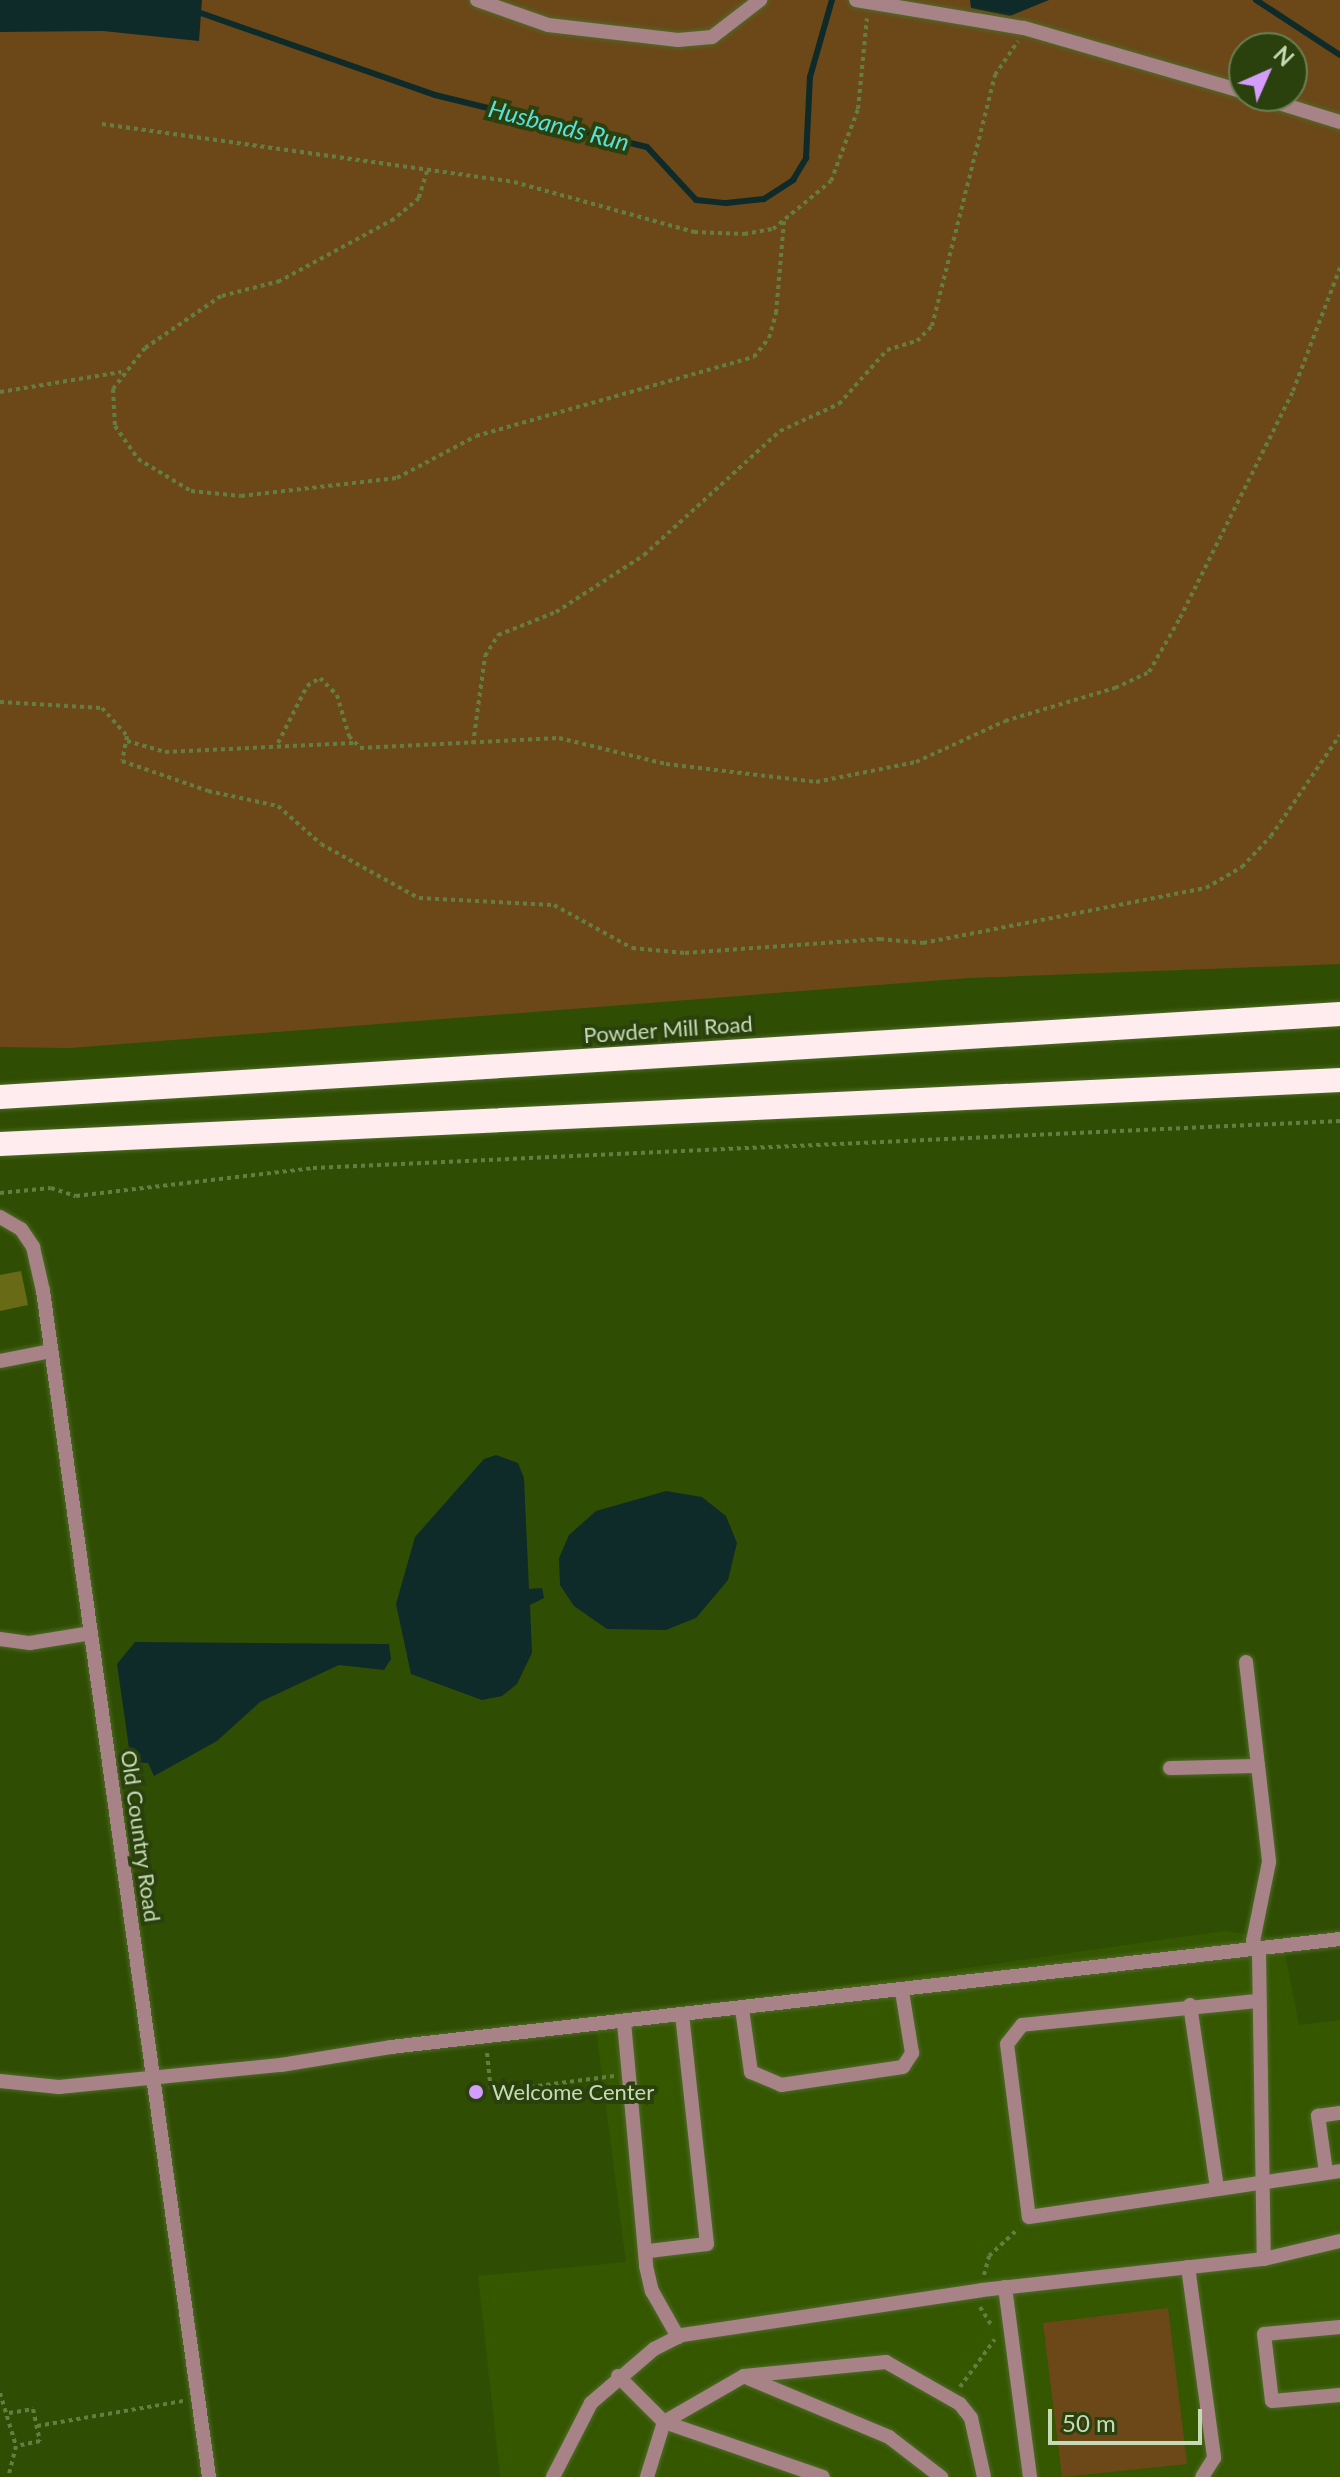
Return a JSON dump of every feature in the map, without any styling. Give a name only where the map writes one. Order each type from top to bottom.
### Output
[{"type":"highway","name":"Powder Mill Road","points":[[0,1097],[1340,1014]]},
{"type":"highway","points":[[0,1144],[1340,1080]]},
{"type":"street","points":[[477,0],[548,25],[678,40],[712,37],[760,0]]},
{"type":"street","points":[[862,2],[1024,28],[1228,87]]},
{"type":"street","points":[[1308,112],[1340,122]]},
{"type":"street","name":"Old Country Road","points":[[0,1217],[21,1229],[33,1247],[51,1351],[209,2477]]},
{"type":"street","points":[[0,1361],[51,1351]]},
{"type":"street","points":[[0,1639],[30,1643],[91,1633]]},
{"type":"street","points":[[1246,1662],[1269,1862],[1253,1941],[1259,1953],[1257,2001],[1264,2259]]},
{"type":"street","points":[[1170,1768],[1258,1766]]},
{"type":"street","points":[[0,2081],[59,2087],[682,2015],[1259,1953],[1340,1939]]},
{"type":"street","points":[[742,2009],[751,2072],[781,2085],[903,2067],[912,2053],[902,1991]]},
{"type":"street","points":[[1257,2001],[1190,2005],[1022,2025],[1007,2044],[1029,2217],[1333,2171],[1318,2116],[1340,2113]]},
{"type":"street","points":[[1190,2005],[1217,2188]]},
{"type":"street","points":[[649,2251],[707,2244],[682,2015]]},
{"type":"street","points":[[624,2022],[652,2291],[678,2337]]},
{"type":"street","points":[[553,2477],[591,2403],[618,2376],[678,2337],[1005,2287],[1264,2259],[1340,2241]]},
{"type":"street","points":[[1188,2267],[1214,2458],[1202,2477]]},
{"type":"street","points":[[1005,2287],[1030,2477]]},
{"type":"street","points":[[1340,2327],[1264,2334],[1272,2401],[1340,2395]]},
{"type":"street","points":[[647,2477],[664,2422],[744,2376],[886,2362],[971,2418],[984,2477]]},
{"type":"street","points":[[618,2376],[664,2422],[823,2477]]},
{"type":"street","points":[[744,2376],[889,2437],[941,2477]]},
{"type":"path","points":[[102,124],[514,182],[694,232],[744,234],[784,221],[831,181],[846,152],[858,109],[862,2]]},
{"type":"path","points":[[473,744],[485,656],[498,635],[556,612],[644,555],[780,431],[839,404],[887,350],[917,341],[932,326],[995,75],[1024,28]]},
{"type":"path","points":[[427,171],[419,198],[394,219],[280,281],[221,296],[121,372],[113,389],[115,426],[138,459],[191,491],[241,496],[397,478],[476,436],[754,357],[769,338],[776,313],[784,221]]},
{"type":"path","points":[[0,702],[102,708],[127,741],[165,752],[278,743],[356,743],[433,749],[559,738],[696,769],[831,780],[916,762],[967,735],[1149,672],[1293,391],[1340,268]]},
{"type":"path","points":[[0,392],[121,372]]},
{"type":"path","points":[[278,743],[307,686],[320,678],[337,695],[356,743]]},
{"type":"path","points":[[127,741],[122,761],[208,791],[278,806],[321,844],[419,898],[554,905],[632,948],[685,953],[880,939],[923,943],[1206,888],[1242,867],[1271,836],[1340,735]]},
{"type":"path","points":[[0,1193],[51,1188],[76,1196],[313,1168],[1340,1121]]},
{"type":"path","points":[[485,2037],[491,2092],[629,2074]]},
{"type":"path","points":[[983,2281],[989,2256],[1029,2217]]},
{"type":"path","points":[[956,2392],[999,2334],[980,2305]]},
{"type":"path","points":[[0,2393],[9,2413],[16,2446],[8,2477]]},
{"type":"path","points":[[37,2426],[198,2399]]},
{"type":"path","points":[[9,2413],[33,2409],[37,2426],[40,2441],[16,2446]]},
{"type":"shaded area","points":[[0,0],[1340,0],[1340,964],[969,978],[70,1048],[0,1047]]},
{"type":"shaded area","points":[[1224,1931],[1282,1939],[1299,2025],[1340,2020],[1340,2477],[500,2477],[478,2276],[626,2262],[595,2021]]},
{"type":"shaded area","points":[[1168,2308],[1187,2464],[1062,2477],[1043,2323]]},
{"type":"water","points":[[0,0],[202,0],[199,41],[103,31],[0,32]]},
{"type":"water","points":[[970,0],[1049,0],[1010,16],[971,8]]},
{"type":"water","points":[[496,1455],[518,1463],[524,1478],[529,1589],[542,1588],[544,1598],[530,1605],[532,1653],[517,1684],[502,1696],[482,1700],[411,1674],[396,1604],[415,1537],[484,1459]]},
{"type":"water","points":[[666,1491],[702,1497],[726,1516],[737,1543],[728,1580],[696,1618],[666,1630],[607,1629],[574,1606],[560,1585],[559,1558],[569,1535],[596,1511]]},
{"type":"water","points":[[135,1642],[389,1644],[391,1659],[384,1670],[339,1665],[260,1702],[217,1741],[154,1776],[148,1763],[131,1762],[117,1664]]},
{"type":"building","points":[[21,1271],[28,1305],[0,1311],[0,1275]]},
{"type":"waterway","name":"Husbands Run","points":[[195,11],[435,95],[647,147],[696,200],[726,203],[764,199],[793,180],[806,158],[810,77],[832,0]]},
{"type":"waterway","name":"Husbands Run","points":[[1256,0],[1340,55]]},
{"type":"place","name":"Welcome Center","points":[[476,2092]]}]
